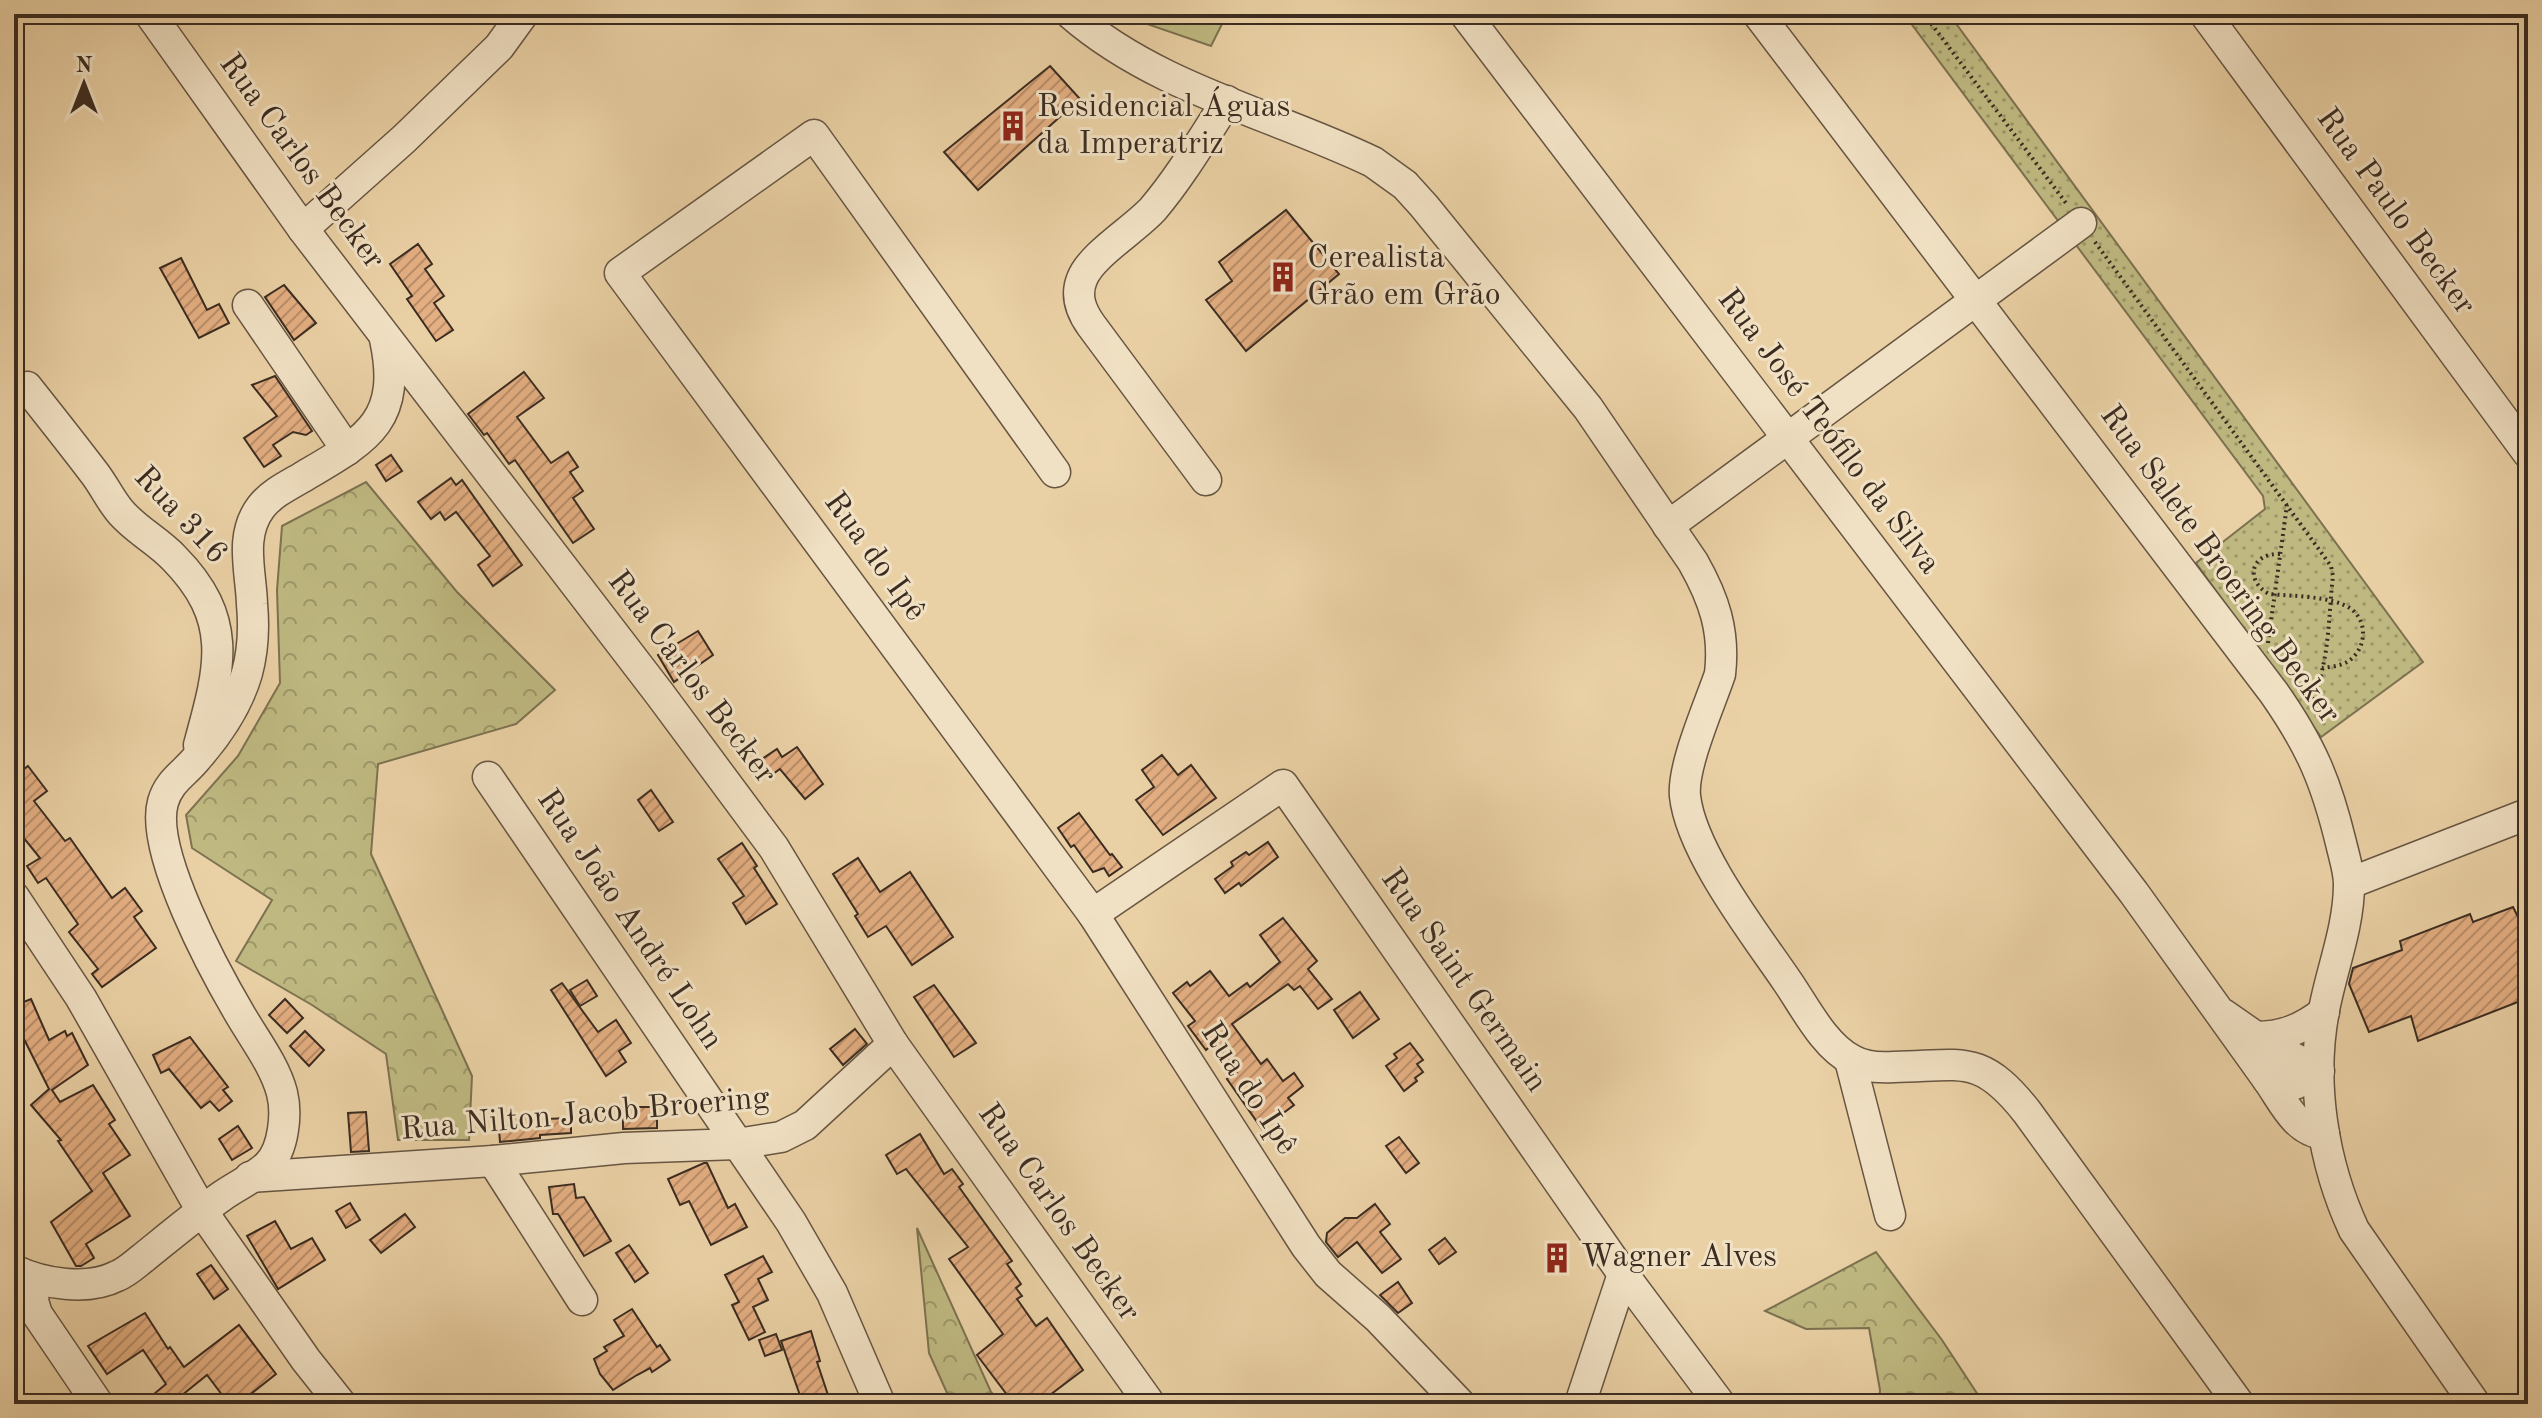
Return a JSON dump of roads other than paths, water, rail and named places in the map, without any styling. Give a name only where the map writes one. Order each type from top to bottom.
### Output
[{"type":"street","name":"Rua Carlos Becker","points":[[150,14],[303,229],[774,848],[893,1044],[1150,1404]]},
{"type":"street","points":[[303,229],[404,139],[489,57],[523,14]]},
{"type":"street","name":"Rua José Teófilo da Silva","points":[[1465,14],[2134,893],[2223,1014],[2298,1124],[2311,1132],[2324,1134]]},
{"type":"street","name":"Rua Salete Broering Becker","points":[[1758,14],[1976,298],[2295,724],[2314,756],[2332,803],[2350,883],[2345,921],[2324,1012],[2319,1071],[2324,1134],[2341,1200],[2354,1230],[2475,1404]]},
{"type":"street","name":"Rua Paulo Becker","points":[[2205,14],[2528,453]]},
{"type":"street","points":[[1089,20],[1149,66],[1384,168],[1405,185],[1510,309],[1579,397],[1709,589],[1720,623],[1720,674],[1690,763],[1685,794],[1692,824],[1735,905],[1828,1039],[1850,1060],[1885,1068],[1951,1063],[1987,1073],[2004,1085],[2027,1112],[2239,1404]]},
{"type":"street","points":[[1206,480],[1091,325],[1081,307],[1078,291],[1088,268],[1150,212],[1173,185],[1227,101]]},
{"type":"street","name":"Rua do Ipê","points":[[1055,472],[814,135],[620,273],[1093,914],[1306,1246],[1328,1274],[1378,1318],[1460,1404]]},
{"type":"street","points":[[1668,526],[2081,223]]},
{"type":"street","points":[[248,305],[347,450]]},
{"type":"street","points":[[98,1404],[37,1314],[24,1274],[79,1283],[117,1276],[269,1164],[283,1125],[284,1103],[275,1074],[210,959],[165,850],[161,827],[163,802],[174,779],[194,762],[220,729],[247,673],[252,643],[252,604],[247,553],[256,515],[271,496],[360,442],[375,426],[385,407],[390,361],[385,337]]},
{"type":"street","name":"Rua 316","points":[[27,387],[98,478],[120,512],[173,556],[199,586],[214,615],[218,644],[215,680],[194,762]]},
{"type":"street","name":"Rua João André Lohn","points":[[488,777],[813,1259],[850,1332],[880,1404]]},
{"type":"street","name":"Rua Saint Germain","points":[[1093,914],[1283,785],[1623,1274],[1720,1404]]},
{"type":"street","points":[[2350,883],[2527,816]]},
{"type":"street","points":[[14,897],[81,998],[202,1211],[306,1360],[341,1404]]},
{"type":"street","points":[[2255,1037],[2288,1033],[2324,1012]]},
{"type":"street","points":[[2223,1014],[2255,1037],[2319,1071],[2312,1078],[2295,1084],[2268,1080]]},
{"type":"street","name":"Rua Nilton Jacob Broering","points":[[250,1177],[493,1161],[624,1148],[737,1144],[781,1137],[805,1125],[893,1044]]},
{"type":"street","points":[[1850,1060],[1890,1215]]},
{"type":"street","points":[[493,1161],[582,1300]]},
{"type":"street","points":[[1580,1404],[1623,1274]]},
{"type":"place","name":"Residencial Águas da Imperatriz","points":[[1013,126]]},
{"type":"place","name":"Cerealista Grão em Grão","points":[[1283,277]]},
{"type":"place","name":"Wagner Alves","points":[[1557,1258]]}]
